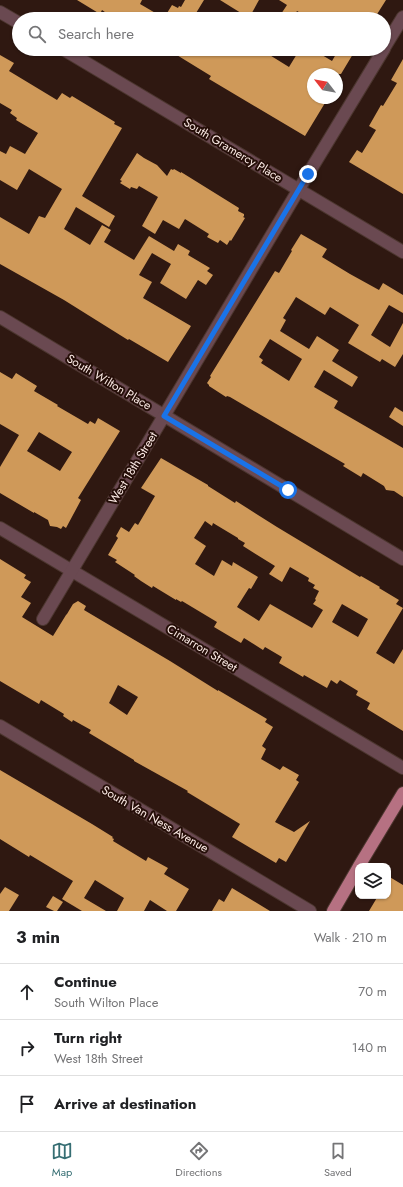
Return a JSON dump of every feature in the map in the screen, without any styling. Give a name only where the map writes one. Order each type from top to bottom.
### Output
[{"type":"main road","points":[[361,863],[403,793]]},
{"type":"main road","points":[[332,911],[355,874]]},
{"type":"street","points":[[0,12],[12,19]]},
{"type":"street","name":"West 18th Street","points":[[391,37],[403,17]]},
{"type":"street","name":"South Gramercy Place","points":[[75,56],[403,252]]},
{"type":"street","name":"West 18th Street","points":[[43,619],[380,56]]},
{"type":"street","name":"South Wilton Place","points":[[0,317],[403,559]]},
{"type":"street","name":"Cimarron Street","points":[[0,528],[403,768]]},
{"type":"street","name":"South Van Ness Avenue","points":[[0,726],[310,911]]},
{"type":"building","points":[[77,0],[142,0],[140,4],[154,12],[105,12],[102,10],[101,12],[97,12]]},
{"type":"building","points":[[185,0],[204,0],[197,12],[168,12],[172,5],[178,8],[179,6],[181,7]]},
{"type":"building","points":[[220,0],[259,0],[252,12],[239,12]]},
{"type":"building","points":[[279,0],[386,0],[378,12],[282,12],[287,5]]},
{"type":"building","points":[[0,55],[14,63],[9,71],[57,100],[62,93],[70,98],[72,96],[115,122],[114,124],[122,128],[82,196],[115,216],[109,227],[76,207],[64,229],[90,245],[102,225],[111,230],[104,242],[134,260],[149,236],[174,251],[178,244],[190,251],[188,255],[210,268],[207,271],[213,275],[206,285],[198,280],[186,299],[160,283],[171,264],[152,253],[139,275],[152,282],[143,298],[191,326],[168,362],[0,264],[0,217],[29,234],[39,216],[45,218],[62,189],[29,169],[17,190],[0,180],[0,151],[6,154],[10,146],[25,154],[38,133],[16,120],[17,118],[10,113],[12,110],[0,103]]},
{"type":"building","points":[[178,56],[271,56],[289,67],[296,56],[324,56],[332,61],[335,56],[352,56],[343,71],[343,68],[307,68],[307,104],[324,104],[305,136],[209,79],[211,76]]},
{"type":"building","points":[[403,59],[403,194],[349,162],[357,150],[362,153],[376,130],[369,126],[381,105],[383,106],[397,83],[391,80]]},
{"type":"building","points":[[137,153],[157,165],[167,176],[171,169],[181,172],[239,208],[238,211],[244,214],[243,217],[245,218],[231,241],[230,240],[227,245],[220,240],[218,243],[207,237],[209,234],[185,219],[179,229],[163,220],[155,234],[142,226],[158,197],[139,186],[137,189],[131,187],[130,189],[120,183],[122,181],[120,180]]},
{"type":"building","points":[[301,234],[327,249],[322,257],[350,274],[379,290],[383,283],[403,295],[403,313],[389,305],[371,335],[390,347],[403,323],[403,354],[395,367],[382,359],[380,362],[348,343],[359,325],[330,307],[325,315],[296,297],[283,318],[286,320],[280,331],[309,349],[317,336],[339,350],[332,361],[358,377],[352,387],[324,370],[314,387],[338,401],[334,408],[403,448],[403,497],[394,491],[386,490],[384,486],[363,473],[361,477],[343,466],[345,464],[230,397],[226,397],[209,386],[207,383],[275,271],[279,273],[292,251],[291,250]],"holes":[[[270,339],[302,359],[289,381],[261,363],[263,360],[259,357]]]},
{"type":"building","points":[[0,372],[12,379],[16,373],[37,386],[34,391],[88,424],[90,421],[95,424],[98,418],[120,431],[78,498],[81,500],[66,528],[63,526],[61,529],[50,526],[48,520],[0,493],[0,467],[19,435],[0,424]],"holes":[[[39,432],[72,452],[60,471],[27,451]]]},
{"type":"building","points":[[395,407],[403,412],[403,426],[389,417]]},
{"type":"building","points":[[161,458],[208,485],[235,503],[236,501],[360,577],[361,576],[380,587],[379,588],[399,600],[396,604],[403,608],[376,653],[394,664],[403,649],[403,731],[367,709],[370,703],[356,695],[358,691],[340,680],[337,684],[331,680],[327,688],[304,675],[303,677],[279,663],[282,657],[265,647],[263,650],[244,638],[241,643],[214,627],[217,622],[182,601],[176,600],[153,586],[152,588],[115,562],[117,560],[108,555],[118,538],[116,536],[121,527],[129,532],[135,523],[138,525],[155,496],[141,488]],"holes":[[[205,521],[212,526],[213,523],[238,538],[245,543],[243,546],[275,566],[269,574],[282,582],[290,567],[309,578],[308,581],[315,585],[313,588],[319,591],[313,604],[323,610],[312,628],[270,604],[259,621],[237,607],[258,577],[233,562],[232,566],[222,560],[214,576],[195,564],[206,546],[194,538]],[[342,604],[368,619],[358,637],[332,622]]]},
{"type":"building","points":[[0,559],[26,575],[24,578],[31,582],[21,597],[31,603],[22,617],[53,636],[73,604],[78,601],[86,606],[84,610],[267,719],[265,722],[273,727],[262,746],[266,749],[261,759],[280,770],[283,766],[299,775],[296,780],[299,782],[275,822],[294,832],[310,821],[286,862],[279,858],[276,863],[232,837],[240,824],[187,792],[188,791],[134,761],[89,733],[91,730],[73,720],[72,722],[63,716],[64,714],[41,700],[39,704],[0,681]],"holes":[[[118,685],[138,697],[127,715],[109,703]]]},
{"type":"building","points":[[0,770],[113,837],[113,841],[146,861],[148,857],[168,868],[164,874],[189,889],[176,911],[167,911],[150,900],[144,911],[117,911],[124,898],[95,880],[84,898],[106,911],[82,911],[62,899],[73,881],[0,839]]},
{"type":"building","points":[[391,878],[403,885],[403,911],[369,911],[376,899],[391,899]]},
{"type":"building","points":[[5,887],[19,895],[9,911],[0,911],[0,894]]},
{"type":"building","points":[[232,888],[270,911],[212,911],[219,899],[224,902]]},
{"type":"building","points":[[53,896],[63,902],[57,911],[46,907]]},
{"type":"route","points":[[288,490],[164,416],[308,174]]}]
